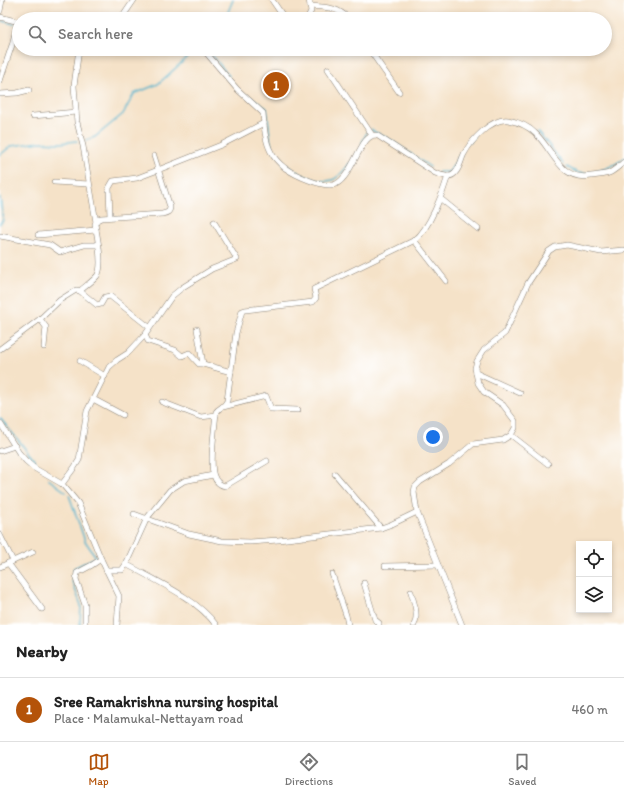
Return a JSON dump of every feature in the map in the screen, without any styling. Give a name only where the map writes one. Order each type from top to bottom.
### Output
[{"type":"street","points":[[0,11],[2,0]]},
{"type":"street","points":[[126,12],[134,0]]},
{"type":"street","points":[[272,0],[280,12]]},
{"type":"street","points":[[309,0],[310,12]]},
{"type":"street","points":[[310,6],[337,9],[342,12]]},
{"type":"street","points":[[0,18],[12,21]]},
{"type":"street","points":[[0,81],[12,45]]},
{"type":"street","points":[[77,56],[74,86],[76,112],[96,222],[99,272],[97,277],[80,291]]},
{"type":"street","points":[[209,56],[237,89],[261,109],[271,152],[278,162],[286,169],[316,184],[331,185],[340,181],[353,166],[367,138],[372,135],[378,136],[435,173],[448,176],[455,173],[463,155],[479,134],[503,120],[523,124],[536,133],[560,166],[583,178],[609,173],[624,162]]},
{"type":"street","points":[[374,56],[399,92]]},
{"type":"street","points":[[328,69],[372,135]]},
{"type":"street","points":[[0,94],[16,94],[28,90]]},
{"type":"street","points":[[33,116],[76,112]]},
{"type":"street","points":[[110,217],[109,188],[113,181],[137,178],[221,146],[264,123]]},
{"type":"street","points":[[96,222],[101,218],[162,214],[169,212],[170,207],[154,156]]},
{"type":"street","points":[[223,407],[227,401],[236,333],[242,311],[313,302],[316,298],[314,289],[414,240],[421,235],[441,199],[448,176]]},
{"type":"street","points":[[54,182],[89,184]]},
{"type":"street","points":[[441,199],[478,229]]},
{"type":"street","points":[[62,484],[78,460],[87,412],[109,367],[128,353],[145,335],[149,327],[172,296],[183,287],[212,269],[237,259],[214,222]]},
{"type":"street","points":[[38,235],[96,230]]},
{"type":"street","points":[[0,236],[50,245],[60,252],[84,245],[98,245]]},
{"type":"street","points":[[414,240],[446,281]]},
{"type":"street","points":[[462,625],[417,512],[414,492],[416,487],[420,482],[449,464],[474,444],[502,440],[511,435],[515,428],[515,421],[503,405],[484,392],[478,383],[476,373],[477,361],[484,350],[505,333],[528,283],[549,251],[555,247],[567,245],[601,252],[624,250]]},
{"type":"street","points":[[0,349],[40,319],[60,300],[77,290],[97,304],[101,304],[105,297],[109,296],[149,327]]},
{"type":"street","points":[[40,319],[46,327],[44,346]]},
{"type":"street","points":[[196,329],[203,364]]},
{"type":"street","points":[[145,335],[148,340],[175,350],[182,356],[189,352],[199,364],[231,372]]},
{"type":"street","points":[[80,361],[105,376]]},
{"type":"street","points":[[476,373],[520,393]]},
{"type":"street","points":[[267,461],[225,486],[219,484],[213,475],[212,465],[217,410],[223,407],[266,396],[272,409],[298,410]]},
{"type":"street","points":[[93,399],[123,415]]},
{"type":"street","points":[[162,402],[201,417],[216,415]]},
{"type":"street","points":[[0,423],[19,453],[34,468],[62,484],[78,503],[101,559],[119,596],[117,625]]},
{"type":"street","points":[[511,435],[548,464]]},
{"type":"street","points":[[0,451],[15,446]]},
{"type":"street","points":[[335,474],[381,528]]},
{"type":"street","points":[[106,570],[122,570],[147,518],[170,490],[184,481],[213,475]]},
{"type":"street","points":[[134,514],[189,534],[222,541],[250,542],[381,528],[417,512]]},
{"type":"street","points":[[0,534],[10,562],[42,609]]},
{"type":"street","points":[[0,567],[33,552]]},
{"type":"street","points":[[85,625],[85,605],[76,579],[77,573],[101,559]]},
{"type":"street","points":[[126,564],[198,606],[216,625]]},
{"type":"street","points":[[385,566],[438,565]]},
{"type":"street","points":[[332,574],[348,625]]},
{"type":"street","points":[[364,583],[375,620],[379,622],[379,625]]},
{"type":"street","points":[[411,592],[417,618],[414,625]]},
{"type":"waterway","points":[[228,12],[233,0]]},
{"type":"waterway","points":[[2,21],[12,24]]},
{"type":"waterway","points":[[86,140],[95,137],[123,114],[134,94],[158,84],[189,56]]},
{"type":"waterway","points":[[213,56],[229,76]]},
{"type":"waterway","points":[[247,95],[267,109],[271,146]]},
{"type":"waterway","points":[[371,130],[392,141],[430,167]]},
{"type":"waterway","points":[[537,131],[563,164]]},
{"type":"waterway","points":[[362,143],[367,132]]},
{"type":"waterway","points":[[469,142],[474,136]]},
{"type":"waterway","points":[[0,155],[11,146],[40,142],[60,143],[77,141]]},
{"type":"waterway","points":[[439,172],[449,172],[461,154]]},
{"type":"waterway","points":[[567,167],[584,174],[596,172],[609,167],[624,158]]},
{"type":"waterway","points":[[283,163],[293,170],[319,181],[332,180],[342,173],[350,163]]},
{"type":"waterway","points":[[0,198],[3,220],[0,224]]},
{"type":"waterway","points":[[0,418],[36,462]]},
{"type":"waterway","points":[[48,479],[66,492]]},
{"type":"waterway","points":[[69,495],[85,541],[96,557],[74,568],[72,581],[81,605],[80,625]]},
{"type":"place","name":"Sree Ramakrishna nursing hospital","points":[[276,85]]}]
